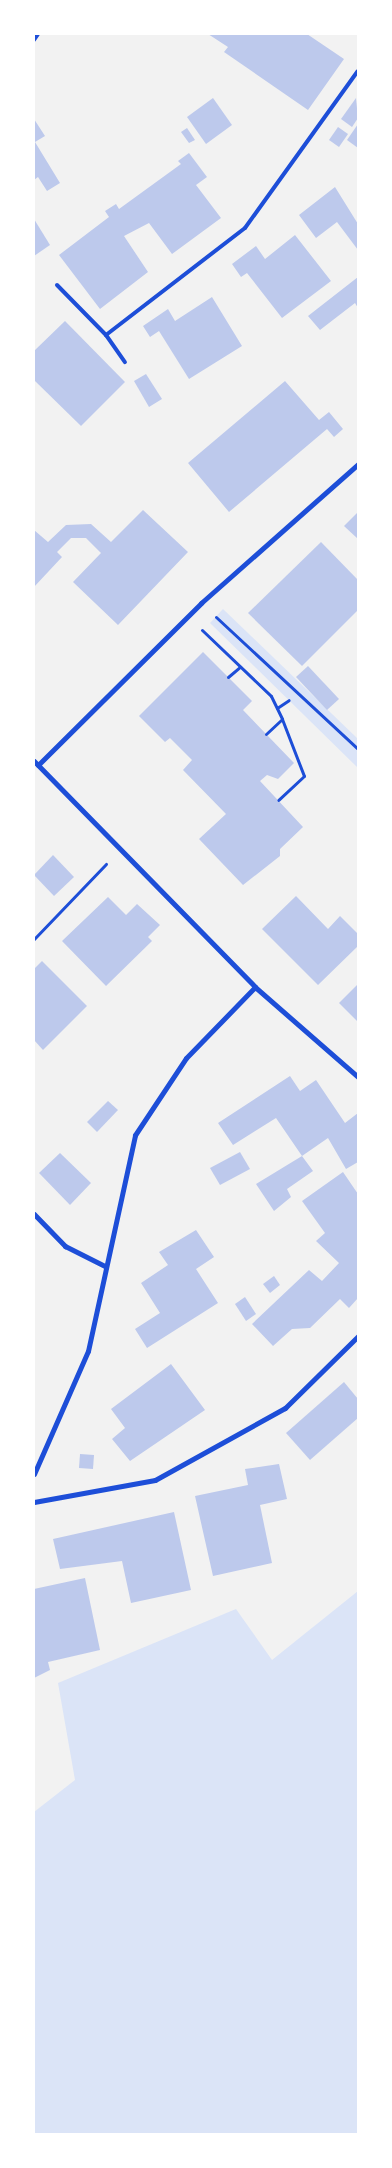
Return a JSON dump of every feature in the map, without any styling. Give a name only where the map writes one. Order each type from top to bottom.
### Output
[{"type":"street","points":[[358,464],[201,603],[36,763],[254,987],[358,1077]]},
{"type":"street","points":[[34,1474],[88,1351],[135,1135],[186,1058],[254,987]]},
{"type":"street","points":[[34,1214],[65,1246],[105,1266]]},
{"type":"street","points":[[34,1502],[163,1476],[285,1408],[358,1336]]},
{"type":"lane","points":[[34,40],[38,34]]},
{"type":"lane","points":[[106,334],[245,228],[358,71]]},
{"type":"lane","points":[[57,285],[106,334],[125,362]]},
{"type":"path","points":[[201,603],[358,749]]},
{"type":"path","points":[[187,616],[271,696],[282,718],[304,776],[278,800]]},
{"type":"path","points":[[228,677],[240,667]]},
{"type":"path","points":[[277,708],[289,700]]},
{"type":"path","points":[[266,734],[282,718]]},
{"type":"path","points":[[34,940],[119,850]]},
{"type":"shaded area","points":[[223,609],[358,739],[358,768],[210,623]]},
{"type":"shaded area","points":[[358,1591],[358,2134],[34,2134],[34,1812],[75,1780],[58,1683],[236,1609],[272,1660]]},
{"type":"building","points":[[208,34],[307,34],[344,59],[308,110],[224,52],[228,47]]},
{"type":"building","points":[[213,98],[232,125],[206,144],[187,117]]},
{"type":"building","points":[[356,98],[358,118],[352,127],[341,119]]},
{"type":"building","points":[[34,119],[45,136],[35,142],[60,183],[47,191],[38,177],[34,180]]},
{"type":"building","points":[[358,124],[358,148],[347,140]]},
{"type":"building","points":[[338,127],[348,134],[339,147],[329,140]]},
{"type":"building","points":[[187,128],[195,140],[189,143],[181,132]]},
{"type":"building","points":[[189,153],[207,177],[196,185],[221,218],[172,254],[149,223],[124,236],[148,272],[100,309],[59,255],[109,217],[105,211],[116,204],[119,209],[181,164],[178,161]]},
{"type":"building","points":[[335,187],[358,224],[358,250],[337,222],[316,238],[299,215]]},
{"type":"building","points":[[34,219],[50,245],[34,256]]},
{"type":"building","points":[[295,235],[331,281],[282,318],[247,273],[241,277],[232,264],[256,246],[265,259]]},
{"type":"building","points":[[358,277],[358,308],[355,303],[320,330],[308,316]]},
{"type":"building","points":[[212,297],[242,346],[189,379],[159,331],[150,337],[143,326],[168,309],[175,321]]},
{"type":"building","points":[[65,321],[125,382],[81,426],[34,380],[34,351]]},
{"type":"building","points":[[146,374],[162,399],[149,407],[134,381]]},
{"type":"building","points":[[285,381],[319,420],[329,412],[343,429],[334,437],[327,429],[229,512],[188,463]]},
{"type":"building","points":[[143,510],[188,552],[118,625],[73,582],[101,553],[86,538],[71,538],[57,552],[62,557],[34,587],[34,530],[48,542],[66,525],[91,524],[111,542]]},
{"type":"building","points":[[358,512],[358,539],[344,526]]},
{"type":"building","points":[[321,542],[358,580],[358,610],[302,666],[248,613]]},
{"type":"building","points":[[203,652],[252,701],[243,710],[294,763],[278,779],[267,775],[260,781],[303,827],[280,849],[280,856],[243,885],[199,839],[226,814],[183,770],[192,760],[170,738],[165,742],[139,716]]},
{"type":"building","points":[[308,666],[339,699],[327,710],[296,677]]},
{"type":"building","points":[[53,855],[74,877],[54,896],[34,875]]},
{"type":"building","points":[[296,896],[328,929],[340,916],[358,934],[358,946],[318,985],[262,929]]},
{"type":"building","points":[[108,897],[126,915],[137,904],[160,925],[148,937],[152,941],[106,986],[62,941]]},
{"type":"building","points":[[42,961],[87,1006],[43,1050],[34,1040],[34,969]]},
{"type":"building","points":[[358,984],[358,1022],[339,1003]]},
{"type":"building","points":[[290,1076],[300,1091],[316,1080],[345,1123],[358,1113],[358,1162],[346,1169],[328,1138],[302,1156],[276,1118],[233,1145],[218,1123]]},
{"type":"building","points":[[108,1101],[118,1110],[97,1132],[87,1122]]},
{"type":"building","points":[[240,1152],[250,1169],[220,1185],[210,1168]]},
{"type":"building","points":[[60,1153],[91,1183],[70,1205],[39,1173]]},
{"type":"building","points":[[302,1156],[313,1171],[287,1189],[291,1197],[274,1211],[256,1184]]},
{"type":"building","points":[[343,1172],[358,1194],[358,1298],[349,1308],[340,1299],[310,1328],[292,1329],[273,1346],[252,1324],[309,1270],[322,1281],[339,1263],[316,1241],[325,1233],[302,1201]]},
{"type":"building","points":[[196,1230],[214,1257],[196,1269],[218,1303],[147,1348],[135,1329],[160,1313],[141,1283],[168,1265],[159,1252]]},
{"type":"building","points":[[274,1276],[280,1285],[270,1293],[263,1284]]},
{"type":"building","points":[[245,1297],[256,1314],[246,1321],[235,1304]]},
{"type":"building","points":[[171,1364],[205,1410],[130,1461],[112,1439],[125,1428],[111,1409]]},
{"type":"building","points":[[344,1382],[358,1399],[358,1418],[310,1460],[286,1433]]},
{"type":"building","points":[[80,1454],[94,1455],[93,1469],[79,1468]]},
{"type":"building","points":[[279,1464],[287,1499],[260,1505],[272,1563],[213,1576],[195,1496],[248,1485],[245,1469]]},
{"type":"building","points":[[174,1512],[191,1590],[131,1603],[122,1561],[60,1569],[53,1539]]},
{"type":"building","points":[[85,1578],[100,1650],[48,1662],[50,1670],[34,1678],[34,1589]]}]
